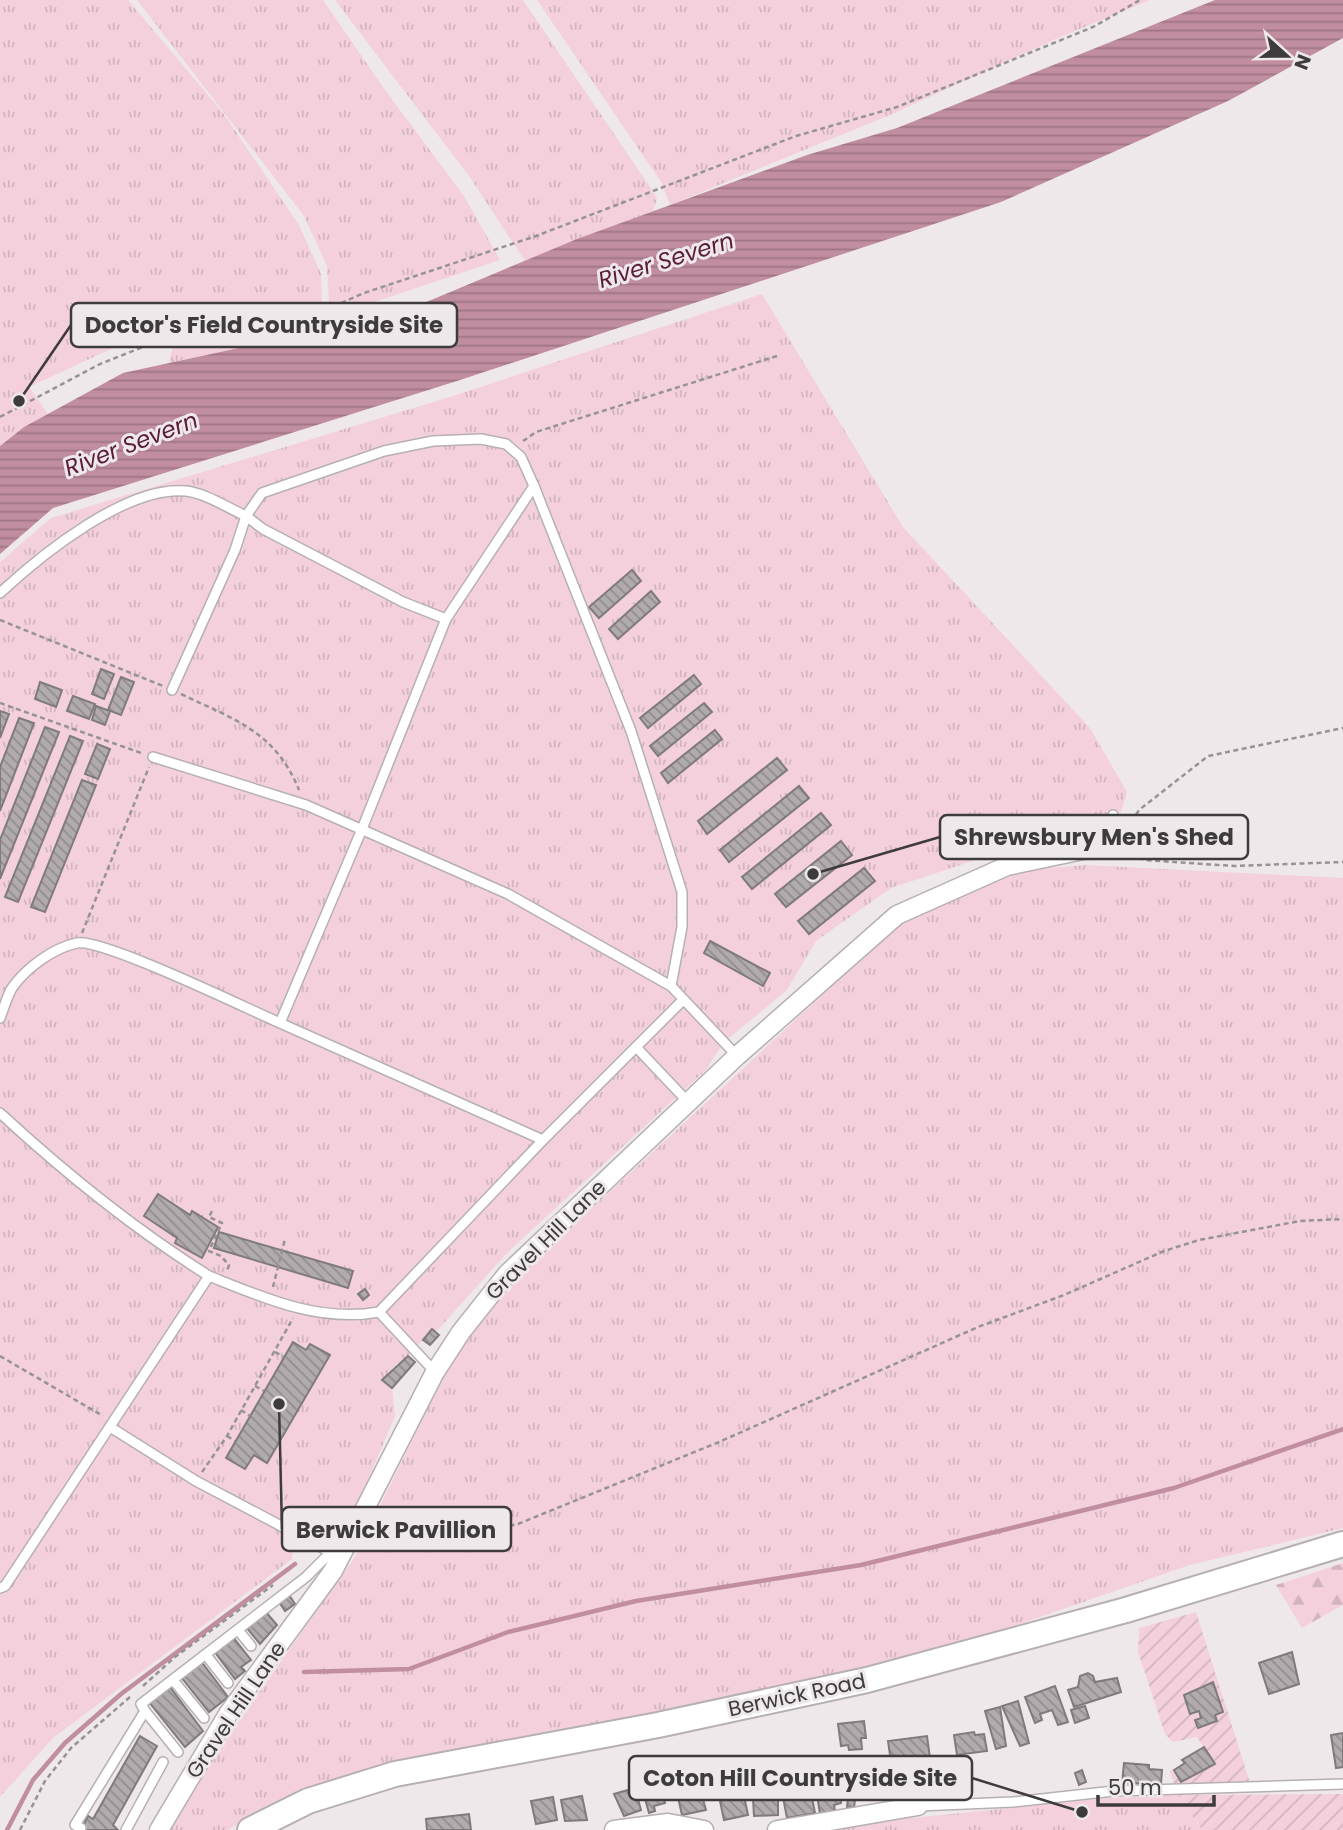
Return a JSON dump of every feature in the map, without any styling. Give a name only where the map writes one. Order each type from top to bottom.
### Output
[{"type":"main road","name":"Berwick Road","points":[[250,1830],[308,1801],[395,1774],[658,1725],[867,1680],[1147,1604],[1343,1544]]},
{"type":"street","name":"Gravel Hill Lane","points":[[159,1830],[228,1714],[336,1555],[354,1534],[435,1372],[461,1332],[507,1274],[737,1056],[897,915],[1007,866],[1083,850],[1116,847]]},
{"type":"street","points":[[777,1830],[918,1806]]},
{"type":"street","points":[[614,1830],[668,1823],[704,1830]]},
{"type":"lane","points":[[172,690],[236,550],[246,516],[262,493],[384,451],[433,441],[481,439],[506,444],[521,457],[534,486],[631,732],[682,892],[682,927],[671,986]]},
{"type":"lane","points":[[280,1023],[362,829],[446,619],[534,486]]},
{"type":"lane","points":[[0,593],[64,541],[128,502],[159,493],[187,491],[246,516],[263,528],[403,602],[446,619]]},
{"type":"lane","points":[[153,757],[306,805],[508,894],[671,986],[682,1001],[737,1056]]},
{"type":"lane","points":[[1113,815],[1116,847]]},
{"type":"lane","points":[[0,1018],[12,988],[40,960],[78,943],[96,944],[543,1140]]},
{"type":"lane","points":[[0,1113],[80,1183],[164,1249],[209,1276],[298,1309],[350,1317],[379,1312],[543,1140],[682,1001]]},
{"type":"lane","points":[[636,1047],[688,1102]]},
{"type":"lane","points":[[0,1588],[5,1586],[209,1276]]},
{"type":"lane","points":[[379,1312],[435,1372]]},
{"type":"lane","points":[[112,1425],[196,1481],[336,1555],[141,1704],[178,1752]]},
{"type":"lane","points":[[238,1630],[250,1646]]},
{"type":"lane","points":[[206,1655],[228,1683]]},
{"type":"lane","points":[[173,1680],[204,1718]]},
{"type":"lane","points":[[81,1828],[75,1825],[145,1711]]},
{"type":"lane","points":[[126,1830],[163,1762]]},
{"type":"lane","points":[[918,1806],[1013,1802],[1114,1791],[1343,1784]]},
{"type":"path","points":[[0,417],[100,364],[206,322],[307,318],[364,293],[536,236],[660,186],[796,136],[897,107],[1093,27],[1140,0]]},
{"type":"path","points":[[512,450],[536,432],[777,356]]},
{"type":"path","points":[[0,703],[153,757],[78,943]]},
{"type":"path","points":[[1343,728],[1208,756],[1139,810],[1116,847],[1144,860],[1234,866],[1343,862]]},
{"type":"path","points":[[212,1211],[209,1217],[222,1223],[209,1251],[221,1256],[229,1265],[222,1282]]},
{"type":"path","points":[[354,1534],[366,1538],[439,1542],[519,1524],[719,1442],[978,1327],[1064,1295],[1164,1251],[1199,1240],[1290,1223],[1343,1219]]},
{"type":"path","points":[[269,1300],[285,1239]]},
{"type":"path","points":[[196,1481],[226,1436],[298,1309]]},
{"type":"path","points":[[275,1352],[284,1357]]},
{"type":"path","points":[[0,1356],[112,1425]]},
{"type":"path","points":[[255,1386],[264,1391]]},
{"type":"path","points":[[241,1410],[250,1416]]},
{"type":"path","points":[[226,1436],[235,1441]]},
{"type":"green space","points":[[0,0],[128,0],[223,113],[299,225],[321,274],[322,309],[307,314],[307,333],[169,363],[180,317],[29,387],[48,414],[24,427],[0,446]]},
{"type":"green space","points":[[137,0],[323,0],[385,90],[464,196],[500,260],[369,304],[329,303],[327,266],[304,216]]},
{"type":"green space","points":[[335,0],[523,0],[650,187],[657,199],[653,211],[525,261],[469,176]]},
{"type":"green space","points":[[537,0],[1150,0],[1058,38],[890,115],[670,205],[661,182]]},
{"type":"green space","points":[[762,294],[903,527],[1090,728],[1127,792],[1121,812],[891,888],[816,941],[787,990],[723,1043],[706,1070],[507,1253],[436,1332],[432,1329],[383,1380],[392,1388],[395,1416],[358,1504],[331,1529],[305,1519],[293,1544],[292,1559],[53,1738],[0,1797],[0,562],[51,518],[453,396]]},
{"type":"green space","points":[[1086,865],[1343,878],[1343,1528],[1190,1565],[895,1667],[371,1768],[249,1817],[228,1830],[167,1830],[204,1770],[355,1557],[446,1371],[490,1303],[902,921],[1013,871]]},
{"type":"green space","points":[[1343,1563],[1343,1605],[1302,1628],[1276,1585]]},
{"type":"green space","points":[[1196,1612],[1251,1786],[1175,1788],[1170,1771],[1174,1770],[1181,1781],[1215,1764],[1197,1737],[1173,1742],[1165,1734],[1138,1652],[1139,1628]],"holes":[[[1213,1682],[1223,1712],[1215,1715],[1217,1721],[1198,1728],[1195,1720],[1201,1718],[1196,1688]]]},
{"type":"green space","points":[[1343,1794],[1343,1830],[1202,1830],[1178,1795]]},
{"type":"green space","points":[[1178,1795],[1202,1830],[842,1830],[841,1825],[1109,1798]]},
{"type":"water","name":"River Severn","points":[[1215,0],[1343,0],[1343,38],[1228,101],[1001,202],[457,381],[53,508],[0,554],[0,446],[24,427],[123,373],[400,313],[577,239],[807,155],[897,128]]},
{"type":"building","points":[[632,570],[641,581],[599,618],[589,607]]},
{"type":"building","points":[[651,591],[660,602],[618,639],[609,629]]},
{"type":"building","points":[[101,669],[114,674],[104,699],[92,694]]},
{"type":"building","points":[[694,675],[701,684],[648,728],[640,718]]},
{"type":"building","points":[[121,677],[134,682],[121,715],[108,710]]},
{"type":"building","points":[[40,682],[62,690],[56,707],[35,699]]},
{"type":"building","points":[[73,696],[95,704],[89,719],[67,711]]},
{"type":"building","points":[[704,703],[712,712],[658,756],[650,746]]},
{"type":"building","points":[[96,706],[110,711],[105,725],[92,720]]},
{"type":"building","points":[[0,711],[9,714],[0,738]]},
{"type":"building","points":[[19,718],[34,723],[0,811],[0,767]]},
{"type":"building","points":[[45,727],[59,732],[0,879],[0,840]]},
{"type":"building","points":[[715,730],[722,739],[668,783],[661,773]]},
{"type":"building","points":[[70,736],[83,741],[18,902],[5,897]]},
{"type":"building","points":[[97,744],[110,749],[98,779],[85,774]]},
{"type":"building","points":[[777,758],[787,770],[707,834],[698,821]]},
{"type":"building","points":[[82,780],[96,785],[45,912],[31,907]]},
{"type":"building","points":[[799,786],[809,798],[729,862],[720,850]]},
{"type":"building","points":[[821,813],[831,825],[752,889],[742,877]]},
{"type":"building","points":[[841,841],[852,855],[786,907],[775,894]]},
{"type":"building","points":[[864,868],[875,881],[809,934],[798,921]]},
{"type":"building","points":[[710,941],[770,973],[763,986],[704,953]]},
{"type":"building","points":[[158,1194],[190,1215],[192,1211],[218,1227],[202,1258],[175,1243],[177,1238],[144,1216]]},
{"type":"building","points":[[219,1232],[353,1271],[348,1288],[214,1248]]},
{"type":"building","points":[[365,1289],[369,1295],[363,1300],[358,1294]]},
{"type":"building","points":[[432,1329],[439,1335],[430,1345],[423,1340]]},
{"type":"building","points":[[293,1342],[306,1350],[310,1344],[330,1355],[267,1463],[254,1455],[245,1469],[226,1458]]},
{"type":"building","points":[[408,1356],[415,1362],[392,1388],[382,1380]]},
{"type":"building","points":[[289,1595],[295,1604],[285,1611],[279,1602]]},
{"type":"building","points":[[265,1611],[277,1625],[260,1644],[246,1627]]},
{"type":"building","points":[[233,1637],[251,1660],[241,1667],[245,1671],[235,1679],[214,1651]]},
{"type":"building","points":[[1292,1652],[1299,1684],[1269,1694],[1259,1663]]},
{"type":"building","points":[[201,1661],[228,1697],[209,1712],[181,1677]]},
{"type":"building","points":[[1088,1673],[1093,1676],[1095,1682],[1117,1678],[1121,1692],[1074,1707],[1068,1690],[1078,1687],[1080,1676]]},
{"type":"building","points":[[1213,1682],[1223,1712],[1215,1715],[1217,1721],[1198,1728],[1195,1720],[1201,1718],[1199,1711],[1190,1714],[1184,1695]]},
{"type":"building","points":[[1055,1686],[1068,1722],[1058,1725],[1052,1710],[1040,1714],[1042,1720],[1035,1723],[1025,1697]]},
{"type":"building","points":[[170,1687],[203,1731],[185,1747],[149,1702]]},
{"type":"building","points":[[1018,1701],[1029,1743],[1020,1746],[1002,1706]]},
{"type":"building","points":[[1085,1706],[1089,1718],[1075,1723],[1071,1710]]},
{"type":"building","points":[[1000,1707],[1006,1746],[996,1749],[985,1711]]},
{"type":"building","points":[[864,1721],[866,1738],[861,1738],[862,1749],[849,1750],[848,1745],[841,1746],[838,1724]]},
{"type":"building","points":[[974,1732],[975,1735],[984,1734],[987,1751],[957,1755],[954,1735]]},
{"type":"building","points":[[1343,1733],[1343,1767],[1336,1768],[1331,1735]]},
{"type":"building","points":[[140,1736],[157,1746],[113,1825],[118,1830],[81,1830],[88,1816],[93,1819]]},
{"type":"building","points":[[927,1736],[930,1758],[891,1762],[888,1741]]},
{"type":"building","points":[[1204,1747],[1215,1764],[1181,1782],[1174,1770],[1185,1763],[1182,1760]]},
{"type":"building","points":[[1124,1763],[1149,1765],[1149,1769],[1162,1770],[1161,1784],[1122,1783]]},
{"type":"building","points":[[1082,1770],[1086,1782],[1079,1785],[1075,1773]]},
{"type":"building","points":[[659,1780],[665,1803],[654,1806],[655,1811],[649,1813],[641,1785]]},
{"type":"building","points":[[635,1788],[641,1810],[624,1816],[614,1794]]},
{"type":"building","points":[[798,1789],[799,1795],[811,1793],[815,1813],[787,1818],[782,1792]]},
{"type":"building","points":[[692,1790],[693,1794],[701,1792],[706,1810],[682,1815],[677,1793]]},
{"type":"building","points":[[840,1791],[841,1803],[834,1805],[835,1811],[820,1814],[817,1795]]},
{"type":"building","points":[[582,1796],[587,1820],[565,1821],[561,1800]]},
{"type":"building","points":[[744,1796],[748,1815],[724,1820],[720,1801]]},
{"type":"building","points":[[778,1796],[778,1815],[754,1816],[753,1799]]},
{"type":"building","points":[[553,1797],[557,1820],[536,1824],[531,1801]]},
{"type":"building","points":[[848,1798],[855,1799],[854,1808],[847,1807]]},
{"type":"building","points":[[469,1814],[471,1830],[427,1830],[426,1819]]},
{"type":"waterway","points":[[304,1672],[409,1669],[508,1632],[636,1601],[861,1565],[1174,1488],[1343,1429]]},
{"type":"waterway","points":[[7,1830],[33,1780],[65,1743],[121,1694],[295,1564]]},
{"type":"place","name":"Doctor's Field Countryside Site","points":[[19,401]]},
{"type":"place","name":"Shrewsbury Men's Shed","points":[[813,874]]},
{"type":"place","name":"Berwick Pavillion","points":[[279,1404]]},
{"type":"place","name":"Coton Hill Countryside Site","points":[[1082,1812]]}]
